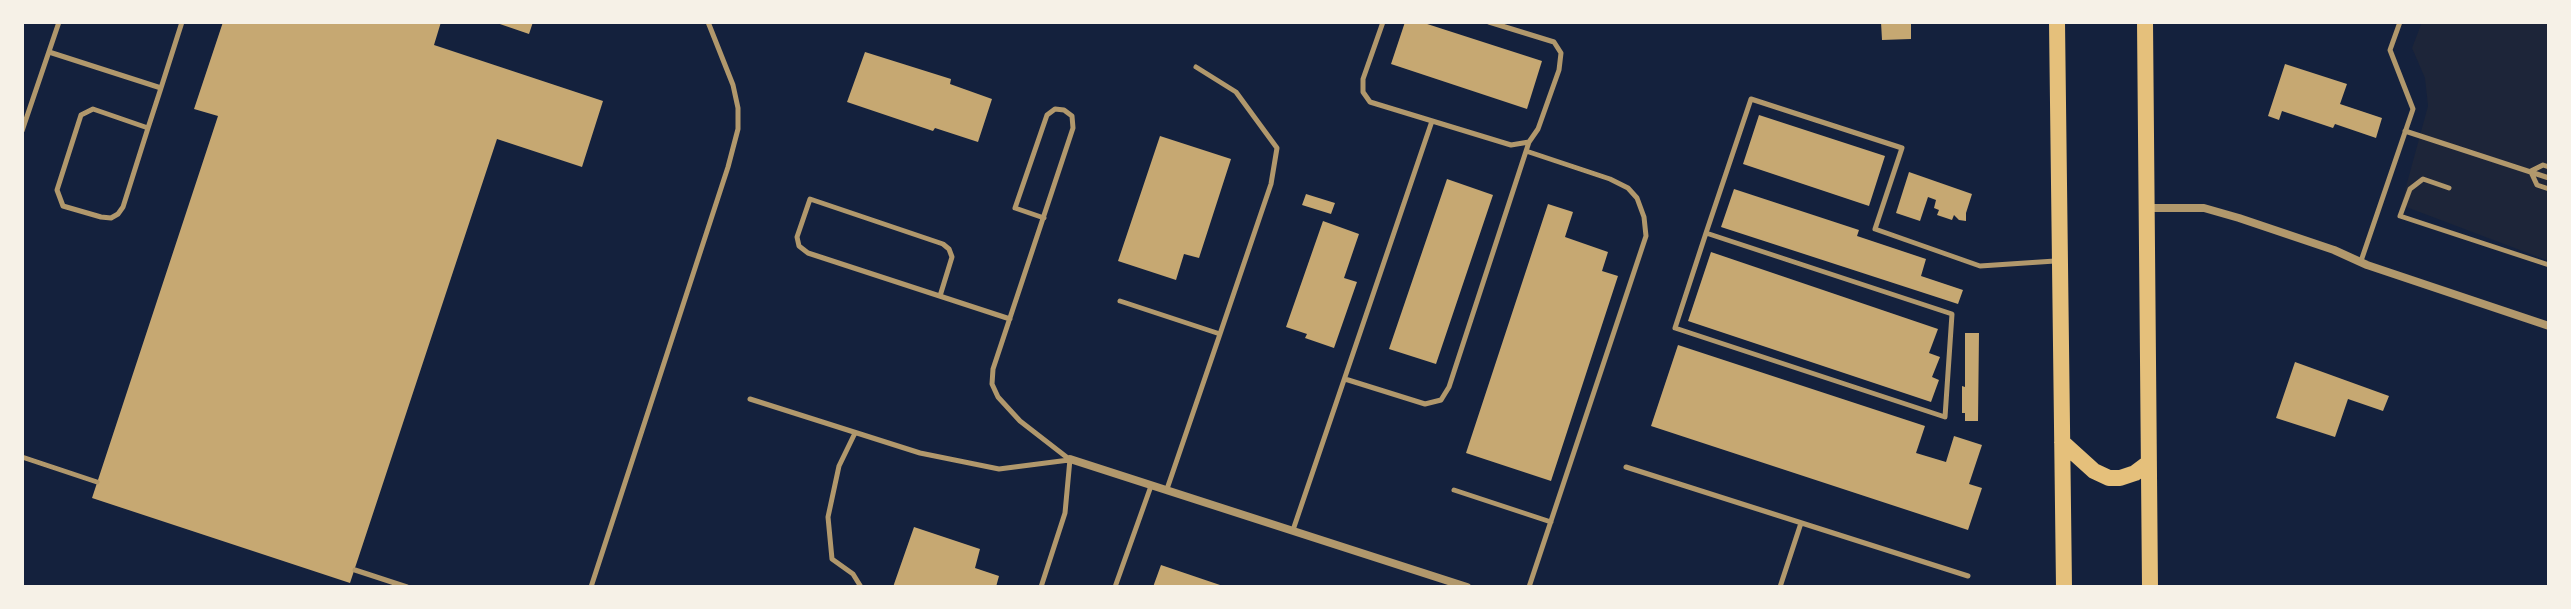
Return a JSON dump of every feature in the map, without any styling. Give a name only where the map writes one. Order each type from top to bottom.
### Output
[{"type":"main road","points":[[2057,22],[2064,587]]},
{"type":"main road","points":[[2145,22],[2150,587]]},
{"type":"main road","points":[[2062,442],[2103,476],[2120,478],[2135,473],[2147,464]]},
{"type":"street","points":[[2146,208],[2204,208],[2549,326]]},
{"type":"street","points":[[1070,459],[1467,587]]},
{"type":"lane","points":[[22,131],[59,22]]},
{"type":"lane","points":[[148,128],[93,109],[81,115],[57,190],[63,206],[111,218],[123,207],[182,22]]},
{"type":"lane","points":[[591,587],[738,129],[733,85],[708,22]]},
{"type":"lane","points":[[1383,22],[1363,79],[1363,92],[1370,102],[1511,145],[1529,142]]},
{"type":"lane","points":[[1345,379],[1425,404],[1441,400],[1449,387],[1529,142],[1538,129],[1559,70],[1561,53],[1554,42],[1489,22]]},
{"type":"lane","points":[[2361,262],[2413,109],[2390,50],[2400,22]]},
{"type":"lane","points":[[49,52],[161,88]]},
{"type":"lane","points":[[1166,490],[1271,184],[1277,148],[1236,92],[1196,67]]},
{"type":"lane","points":[[1706,233],[1952,314],[1945,417],[1675,328],[1706,233],[1751,99],[1902,148],[1875,229],[1980,266],[2060,260]]},
{"type":"lane","points":[[1044,218],[1015,208],[1047,115],[1055,109],[1064,110],[1072,116],[1073,128],[1044,218],[993,369],[992,384],[998,397],[1020,421],[1070,459]]},
{"type":"lane","points":[[1292,531],[1432,121]]},
{"type":"lane","points":[[2405,131],[2549,178]]},
{"type":"lane","points":[[1526,151],[1628,188],[1637,198],[1644,217],[1646,236],[1529,587]]},
{"type":"lane","points":[[2530,171],[2543,165],[2549,167]]},
{"type":"lane","points":[[2530,171],[2537,185],[2549,189]]},
{"type":"lane","points":[[2449,188],[2423,179],[2410,189],[2400,216],[2549,265]]},
{"type":"lane","points":[[940,296],[952,257],[943,244],[810,199],[797,237],[799,246],[808,253],[1010,319]]},
{"type":"lane","points":[[1120,301],[1220,334]]},
{"type":"lane","points":[[750,399],[920,453],[999,469],[1070,459]]},
{"type":"lane","points":[[855,433],[839,466],[828,517],[832,559],[853,574],[861,587]]},
{"type":"lane","points":[[22,457],[97,482]]},
{"type":"lane","points":[[1041,587],[1065,513],[1070,459]]},
{"type":"lane","points":[[1626,467],[1968,576]]},
{"type":"lane","points":[[1115,587],[1151,486]]},
{"type":"lane","points":[[1454,490],[1551,522]]},
{"type":"lane","points":[[1780,587],[1801,523]]},
{"type":"lane","points":[[355,570],[407,587]]},
{"type":"shaded area","points":[[2422,22],[2549,22],[2549,261],[2401,205],[2428,106],[2425,78],[2412,48]]},
{"type":"building","points":[[223,22],[441,22],[434,45],[603,101],[582,167],[497,139],[350,583],[92,498],[218,116],[194,109]]},
{"type":"building","points":[[494,22],[533,22],[529,34]]},
{"type":"building","points":[[1405,22],[1421,22],[1542,61],[1527,109],[1391,64]]},
{"type":"building","points":[[1881,22],[1911,22],[1911,39],[1882,40]]},
{"type":"building","points":[[865,52],[951,79],[950,84],[992,99],[978,142],[935,128],[933,131],[847,102]]},
{"type":"building","points":[[2285,64],[2347,84],[2340,104],[2382,118],[2376,138],[2282,111],[2279,120],[2268,116]]},
{"type":"building","points":[[1759,115],[1885,156],[1869,206],[1743,164]]},
{"type":"building","points":[[1160,136],[1231,159],[1199,258],[1184,254],[1176,280],[1118,261]]},
{"type":"building","points":[[1909,172],[1972,194],[1966,221],[1954,215],[1952,220],[1937,215],[1939,210],[1934,208],[1936,200],[1928,197],[1920,221],[1896,213]]},
{"type":"building","points":[[1447,179],[1493,195],[1436,364],[1389,349]]},
{"type":"building","points":[[1734,189],[1859,230],[1857,236],[1926,259],[1921,276],[1963,290],[1958,304],[1721,227]]},
{"type":"building","points":[[1306,194],[1335,203],[1331,214],[1302,205]]},
{"type":"building","points":[[1548,204],[1573,212],[1565,237],[1608,252],[1602,271],[1618,276],[1551,481],[1466,453]]},
{"type":"building","points":[[1323,221],[1359,234],[1344,278],[1357,282],[1334,348],[1305,338],[1307,334],[1286,327]]},
{"type":"building","points":[[1711,252],[1938,329],[1929,353],[1940,357],[1932,377],[1939,380],[1931,402],[1688,321]]},
{"type":"building","points":[[1965,333],[1979,333],[1978,421],[1965,421],[1965,413],[1962,413]]},
{"type":"building","points":[[1678,345],[1925,426],[1916,453],[1946,462],[1954,436],[1982,445],[1969,484],[1982,488],[1968,530],[1651,426]]},
{"type":"building","points":[[2295,362],[2389,396],[2383,411],[2348,399],[2335,437],[2276,418]]},
{"type":"building","points":[[914,527],[980,549],[975,568],[999,576],[996,587],[893,587]]},
{"type":"building","points":[[1161,565],[1223,586],[1223,587],[1153,587]]}]
